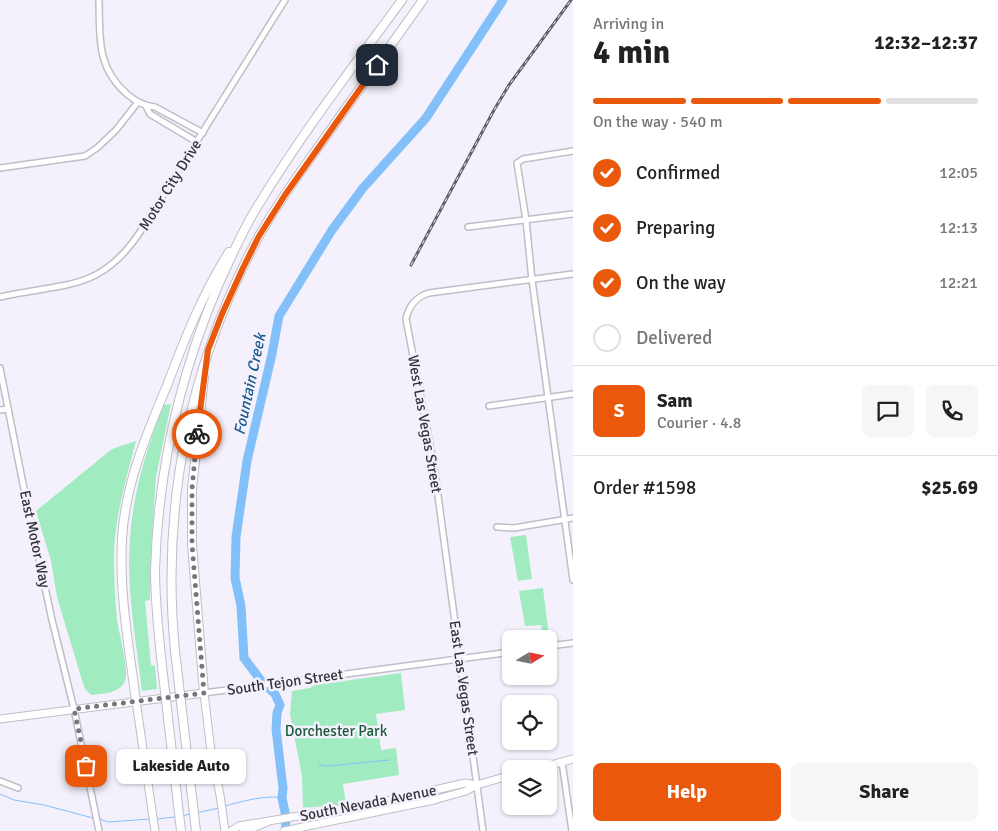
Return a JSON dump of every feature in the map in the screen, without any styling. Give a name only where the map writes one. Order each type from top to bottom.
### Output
[{"type":"highway","points":[[136,701],[121,577],[122,538],[128,494],[140,450],[194,318],[220,267],[299,144],[402,0]]},
{"type":"highway","points":[[196,831],[172,621],[170,570],[178,469],[195,393],[208,350],[222,314],[259,236],[285,195],[423,0]]},
{"type":"highway","points":[[181,831],[156,613],[155,570],[165,462],[176,410],[199,331],[246,225]]},
{"type":"highway","points":[[204,693],[192,544],[192,506],[199,419],[208,350]]},
{"type":"highway","points":[[242,829],[266,822]]},
{"type":"main road","name":"South Tejon Street","points":[[0,720],[204,693]]},
{"type":"main road","points":[[204,693],[211,751],[225,821],[225,831]]},
{"type":"main road","points":[[136,701],[154,831]]},
{"type":"main road","points":[[557,763],[573,760]]},
{"type":"main road","name":"South Nevada Avenue","points":[[266,822],[392,800],[465,783],[477,784],[502,778]]},
{"type":"main road","name":"South Nevada Avenue","points":[[284,831],[434,800],[466,791],[477,784]]},
{"type":"main road","points":[[231,831],[242,829]]},
{"type":"street","points":[[99,0],[100,48],[111,77],[120,88],[138,102],[146,106],[155,107],[203,133]]},
{"type":"street","name":"Motor City Drive","points":[[0,297],[80,282],[116,262],[140,233],[285,0]]},
{"type":"street","points":[[0,168],[85,156],[97,148],[116,130],[138,102]]},
{"type":"street","points":[[146,106],[150,114],[197,142]]},
{"type":"street","points":[[573,151],[519,160],[517,163],[573,580]]},
{"type":"street","points":[[468,227],[573,214]]},
{"type":"street","points":[[532,280],[573,274]]},
{"type":"street","name":"West Las Vegas Street","points":[[444,545],[434,466],[407,327],[408,312],[413,303],[429,292],[532,280]]},
{"type":"street","name":"East Motor Way","points":[[0,368],[52,620],[74,709],[98,829]]},
{"type":"street","points":[[489,406],[573,394]]},
{"type":"street","points":[[0,410],[8,409]]},
{"type":"street","points":[[497,527],[514,528],[573,518]]},
{"type":"street","name":"East Las Vegas Street","points":[[444,545],[483,831]]},
{"type":"street","points":[[558,645],[573,643]]},
{"type":"street","name":"South Tejon Street","points":[[204,693],[502,653]]},
{"type":"street","points":[[562,762],[572,831]]},
{"type":"street","points":[[0,781],[18,788]]},
{"type":"green space","points":[[171,404],[156,477],[150,600],[145,601],[151,665],[155,666],[157,689],[142,691],[130,595],[130,538],[134,504],[152,437],[164,405]]},
{"type":"green space","points":[[136,441],[121,499],[115,544],[114,573],[117,620],[125,660],[125,681],[123,685],[115,690],[91,695],[85,689],[57,597],[51,561],[36,511],[112,449]]},
{"type":"green space","points":[[526,535],[532,579],[518,581],[510,537]]},
{"type":"green space","points":[[543,588],[548,630],[542,630],[541,625],[525,626],[519,591]]},
{"type":"green space","name":"Dorchester Park","points":[[401,673],[405,710],[376,714],[381,750],[396,748],[399,775],[343,784],[346,804],[303,808],[302,776],[290,714],[292,691],[310,688],[315,685]]},
{"type":"waterway","name":"Fountain Creek","points":[[286,831],[276,729],[277,713],[280,705],[275,694],[262,682],[244,658],[241,606],[235,578],[236,537],[247,461],[279,316],[332,230],[363,188],[426,118],[503,0]]},
{"type":"waterway","points":[[319,765],[328,766],[390,760]]},
{"type":"waterway","points":[[0,794],[14,800],[44,805],[93,818]]},
{"type":"waterway","points":[[225,806],[262,798],[282,798]]},
{"type":"waterway","points":[[196,813],[219,808]]},
{"type":"waterway","points":[[182,816],[190,814]]},
{"type":"waterway","points":[[157,819],[175,817]]},
{"type":"waterway","points":[[100,819],[108,822],[150,819]]},
{"type":"railway","points":[[411,265],[509,85],[571,0]]},
{"type":"way so far","points":[[86,766],[74,709],[204,693],[192,544],[192,489],[197,434]]},
{"type":"place","name":"Lakeside Auto","points":[[86,766]]},
{"type":"route","points":[[197,434],[208,350],[243,268],[259,236],[285,195],[377,65]]}]
